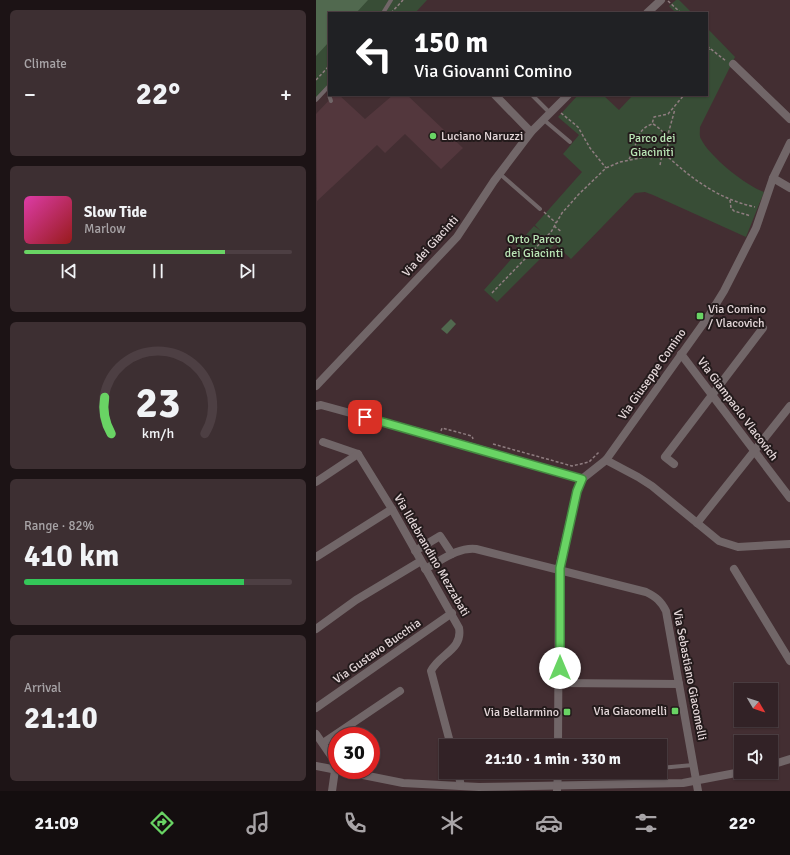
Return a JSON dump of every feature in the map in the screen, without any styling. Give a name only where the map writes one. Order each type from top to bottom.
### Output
[{"type":"street","points":[[648,12],[661,0]]},
{"type":"street","points":[[733,64],[790,120]]},
{"type":"street","points":[[496,96],[531,132]]},
{"type":"street","name":"Via dei Giacinti","points":[[316,386],[457,237],[500,173],[531,132],[567,96]]},
{"type":"street","name":"Via Giuseppe Comino","points":[[582,479],[606,460],[708,317],[742,258],[774,178],[790,143]]},
{"type":"street","points":[[774,178],[790,188]]},
{"type":"street","points":[[674,464],[665,457],[763,328]]},
{"type":"street","name":"Via Giampaolo Vlacovich","points":[[681,354],[790,498]]},
{"type":"street","points":[[316,406],[321,405],[438,436],[582,479],[577,491],[560,568],[558,739]]},
{"type":"street","points":[[697,523],[755,452],[790,406]]},
{"type":"street","points":[[323,442],[358,454]]},
{"type":"street","points":[[316,482],[358,454]]},
{"type":"street","name":"Via Ildebrandino Mezzabati","points":[[358,454],[392,509],[459,628],[460,634],[454,649],[436,664],[431,671],[431,676],[449,739]]},
{"type":"street","points":[[606,460],[638,477],[719,541],[738,547],[790,544]]},
{"type":"street","points":[[316,557],[392,509]]},
{"type":"street","points":[[415,550],[440,536],[452,554]]},
{"type":"street","name":"Via Sebastiano Giacomelli","points":[[425,570],[452,554],[468,548],[476,549],[560,568],[646,592],[662,602],[666,611],[698,791]]},
{"type":"street","points":[[316,629],[356,600],[421,561]]},
{"type":"street","points":[[734,569],[790,661]]},
{"type":"street","name":"Via Gustavo Bucchia","points":[[316,708],[452,614]]},
{"type":"street","points":[[560,683],[679,684]]},
{"type":"street","points":[[323,743],[400,691]]},
{"type":"street","points":[[316,734],[328,750]]},
{"type":"street","points":[[778,763],[790,759]]},
{"type":"street","points":[[316,766],[328,768]]},
{"type":"street","points":[[380,778],[440,788],[461,786],[479,789],[557,789],[683,783],[734,773]]},
{"type":"street","points":[[332,791],[335,779]]},
{"type":"street","points":[[460,779],[461,786]]},
{"type":"street","points":[[557,789],[558,779]]},
{"type":"lane","points":[[383,12],[387,4],[391,0]]},
{"type":"lane","points":[[316,100],[328,87]]},
{"type":"lane","points":[[329,96],[331,101]]},
{"type":"lane","points":[[533,96],[550,114],[570,142]]},
{"type":"lane","points":[[500,173],[542,211]]},
{"type":"lane","points":[[667,767],[694,764]]},
{"type":"path","points":[[392,12],[403,0]]},
{"type":"path","points":[[667,0],[680,12]]},
{"type":"path","points":[[708,52],[710,49],[730,64],[733,64]]},
{"type":"path","points":[[316,80],[328,67]]},
{"type":"path","points":[[652,124],[654,117],[668,114],[676,107],[683,96]]},
{"type":"path","points":[[666,155],[668,150],[667,138],[676,107]]},
{"type":"path","points":[[550,114],[578,127],[590,148],[606,168]]},
{"type":"path","points":[[628,160],[635,150],[637,137],[643,127],[652,124],[661,129],[667,138]]},
{"type":"path","points":[[635,150],[645,157]]},
{"type":"path","points":[[660,165],[662,155]]},
{"type":"path","points":[[492,293],[551,232],[578,194],[606,168],[628,160],[666,155],[701,185],[730,200],[762,209]]},
{"type":"path","points":[[730,200],[731,208],[734,211],[759,218]]},
{"type":"path","points":[[542,211],[556,223]]},
{"type":"path","points":[[554,226],[562,232]]},
{"type":"path","points":[[438,436],[442,428],[472,436],[474,440]]},
{"type":"path","points":[[490,446],[494,444],[572,466],[589,462],[598,453],[606,460]]},
{"type":"shaded area","points":[[316,0],[368,0],[357,12],[328,12],[328,43],[316,56]]},
{"type":"shaded area","points":[[333,96],[340,96],[365,119],[392,96],[408,96],[463,148],[441,169],[405,134],[385,153],[377,145],[317,201],[316,114]]},
{"type":"shaded area","points":[[451,319],[456,324],[447,334],[441,329]]},
{"type":"green space","points":[[316,0],[427,0],[416,12],[328,12],[328,91],[325,90],[316,100]]},
{"type":"green space","points":[[676,0],[679,0],[691,12],[675,12],[669,6]]},
{"type":"green space","name":"Parco dei Giaciniti","points":[[708,29],[735,57],[700,127],[700,136],[705,146],[729,170],[748,184],[764,192],[746,237],[653,195],[645,192],[635,193],[571,259],[555,244],[497,302],[484,290],[520,249],[516,246],[534,226],[541,231],[535,225],[582,172],[563,154],[579,135],[558,117],[577,96],[604,96],[619,110],[632,96],[708,96]]},
{"type":"place","name":"Luciano Naruzzi","points":[[433,136]]},
{"type":"place","name":"Via Comino / Vlacovich","points":[[700,316]]},
{"type":"place","name":"Via Giacomelli","points":[[675,711]]},
{"type":"place","name":"Via Bellarmino","points":[[567,712]]},
{"type":"route","points":[[365,417],[438,436],[582,479],[577,491],[560,568],[560,668]]},
{"type":"park label","name":"Orto Parco dei Giacinti","points":[[534,246]]}]
